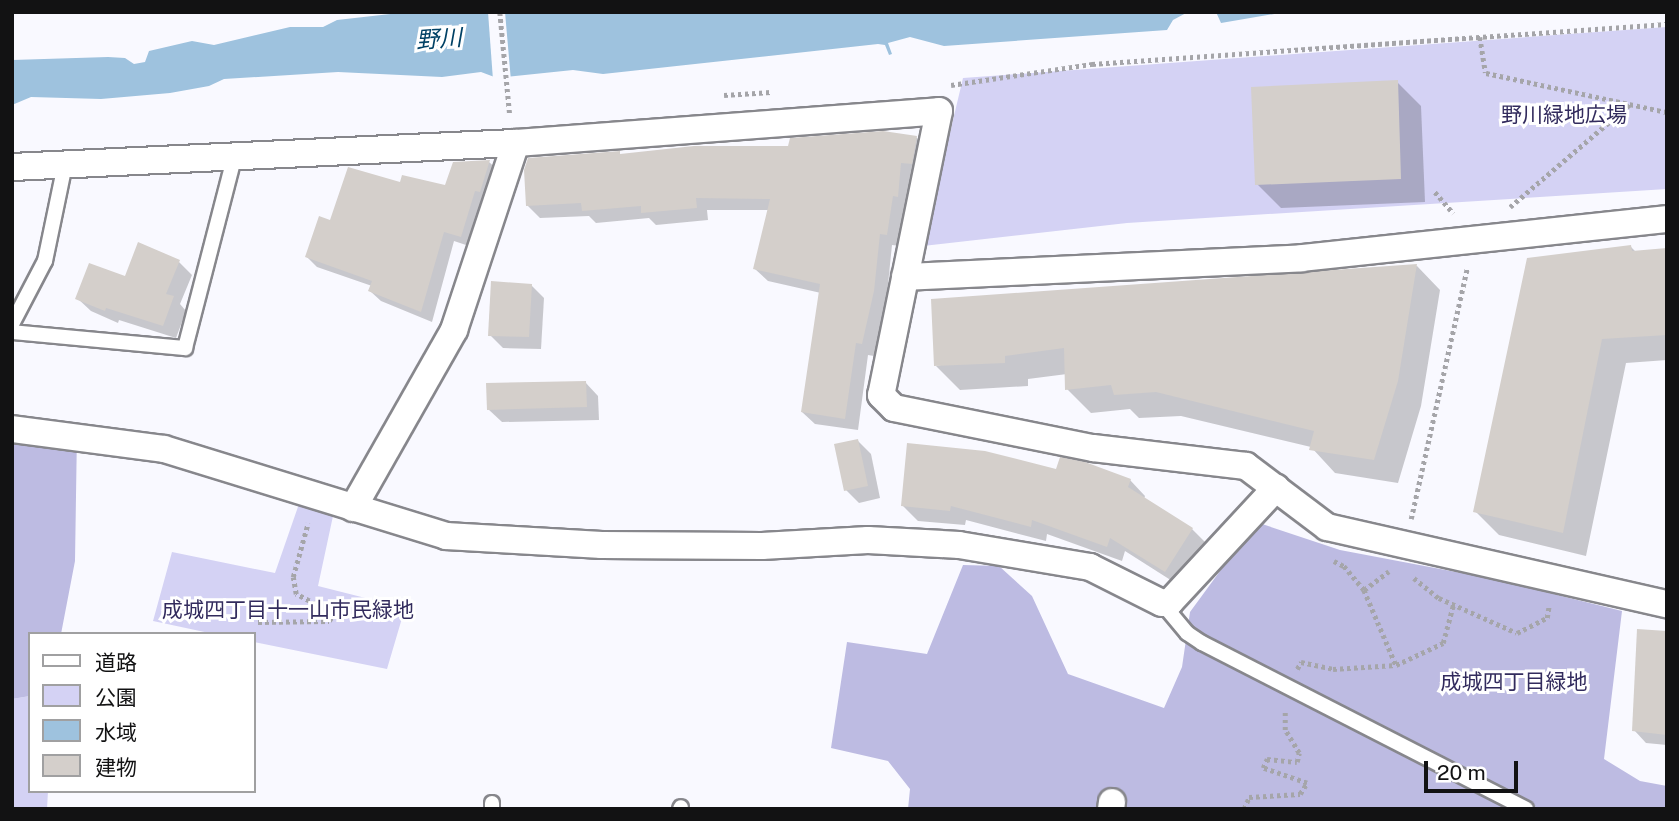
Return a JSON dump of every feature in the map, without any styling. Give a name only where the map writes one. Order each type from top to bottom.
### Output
[{"type":"street","points":[[12,167],[234,158],[513,133],[939,111],[881,395],[894,408],[1093,448],[1246,466],[1327,527],[1667,604]]},
{"type":"street","points":[[353,508],[454,330],[513,133]]},
{"type":"street","points":[[905,277],[1302,258],[1667,219]]},
{"type":"street","points":[[12,429],[164,449],[446,536],[602,545],[762,546],[868,540],[959,545],[1090,567],[1162,603],[1170,603],[1254,508],[1276,488]]},
{"type":"lane","points":[[12,332],[185,348],[234,158]]},
{"type":"lane","points":[[12,324],[45,261],[65,164]]},
{"type":"lane","points":[[1162,603],[1187,633],[1202,643],[1293,687],[1526,809]]},
{"type":"path","points":[[500,12],[513,133]]},
{"type":"path","points":[[945,86],[1092,64],[1667,24]]},
{"type":"path","points":[[1480,37],[1486,73],[1667,112]]},
{"type":"path","points":[[713,96],[778,92]]},
{"type":"path","points":[[1405,545],[1474,238],[1629,105]]},
{"type":"path","points":[[258,622],[329,621],[334,614],[296,594],[293,577],[316,495]]},
{"type":"path","points":[[1408,573],[1439,598],[1517,633],[1547,618],[1555,580]]},
{"type":"path","points":[[1364,590],[1396,665]]},
{"type":"path","points":[[1244,809],[1249,797],[1300,794],[1307,783],[1263,768],[1266,759],[1297,762],[1299,753],[1286,730],[1284,713],[1301,662],[1333,669],[1396,665],[1443,643],[1453,605]]},
{"type":"green space","name":"野川緑地広場","points":[[1667,27],[1667,189],[1127,223],[923,246],[963,78]]},
{"type":"green space","points":[[12,423],[77,432],[75,561],[61,632],[28,632],[28,696],[12,699]]},
{"type":"green space","name":"成城四丁目十一山市民緑地","points":[[300,501],[333,516],[318,586],[405,608],[387,669],[256,642],[256,632],[205,632],[153,621],[172,552],[275,573]]},
{"type":"green space","name":"成城四丁目緑地","points":[[1256,522],[1340,550],[1493,579],[1622,611],[1604,759],[1640,781],[1667,786],[1667,809],[908,809],[910,789],[888,761],[831,748],[847,642],[927,654],[963,565],[999,566],[1032,596],[1068,674],[1164,708],[1182,667],[1190,612]]},
{"type":"green space","points":[[28,696],[28,793],[48,793],[47,809],[12,809],[12,699]]},
{"type":"water","name":"野川","points":[[408,12],[1188,12],[1173,20],[1167,30],[944,46],[910,37],[888,43],[892,54],[889,55],[885,45],[878,44],[603,74],[573,70],[497,78],[481,72],[442,77],[338,72],[224,79],[209,86],[170,93],[101,99],[31,97],[12,105],[12,60],[108,57],[125,58],[134,64],[145,62],[149,51],[192,41],[214,45],[290,27],[323,27],[337,20]]},
{"type":"water","points":[[1216,12],[1286,12],[1221,23]]},
{"type":"pier","points":[[488,12],[505,12],[511,81],[493,80]]},
{"type":"building","points":[[1398,80],[1401,179],[1255,185],[1251,87]]},
{"type":"building","points":[[883,131],[917,136],[912,164],[901,163],[898,197],[893,196],[887,235],[880,234],[874,291],[862,344],[856,343],[845,419],[801,412],[820,284],[753,269],[770,199],[696,198],[697,208],[641,213],[641,206],[582,211],[581,203],[526,206],[524,170],[528,158],[620,151],[620,154],[694,146],[788,146],[790,138]]},
{"type":"building","points":[[490,160],[480,192],[475,191],[461,237],[444,232],[421,312],[368,291],[372,281],[305,257],[319,216],[330,220],[348,167],[400,182],[402,175],[445,185],[453,162]]},
{"type":"building","points":[[138,242],[180,260],[166,294],[174,296],[163,326],[106,308],[105,311],[75,299],[89,263],[125,276]]},
{"type":"building","points":[[1631,245],[1632,251],[1667,248],[1667,335],[1602,339],[1563,533],[1473,512],[1527,258]]},
{"type":"building","points":[[1417,264],[1398,381],[1374,460],[1309,450],[1314,431],[1156,392],[1114,395],[1111,385],[1065,390],[1064,348],[1005,356],[1005,363],[934,366],[931,299]]},
{"type":"building","points":[[491,281],[532,284],[529,337],[488,336]]},
{"type":"building","points":[[586,381],[587,407],[487,410],[486,383]]},
{"type":"building","points":[[858,439],[868,486],[844,491],[834,444]]},
{"type":"building","points":[[907,443],[985,451],[1056,469],[1060,457],[1085,462],[1131,479],[1128,487],[1193,528],[1165,572],[1110,538],[1107,547],[1032,520],[1031,527],[951,506],[950,511],[901,506]]},
{"type":"building","points":[[1637,629],[1667,631],[1667,735],[1632,731]]}]
